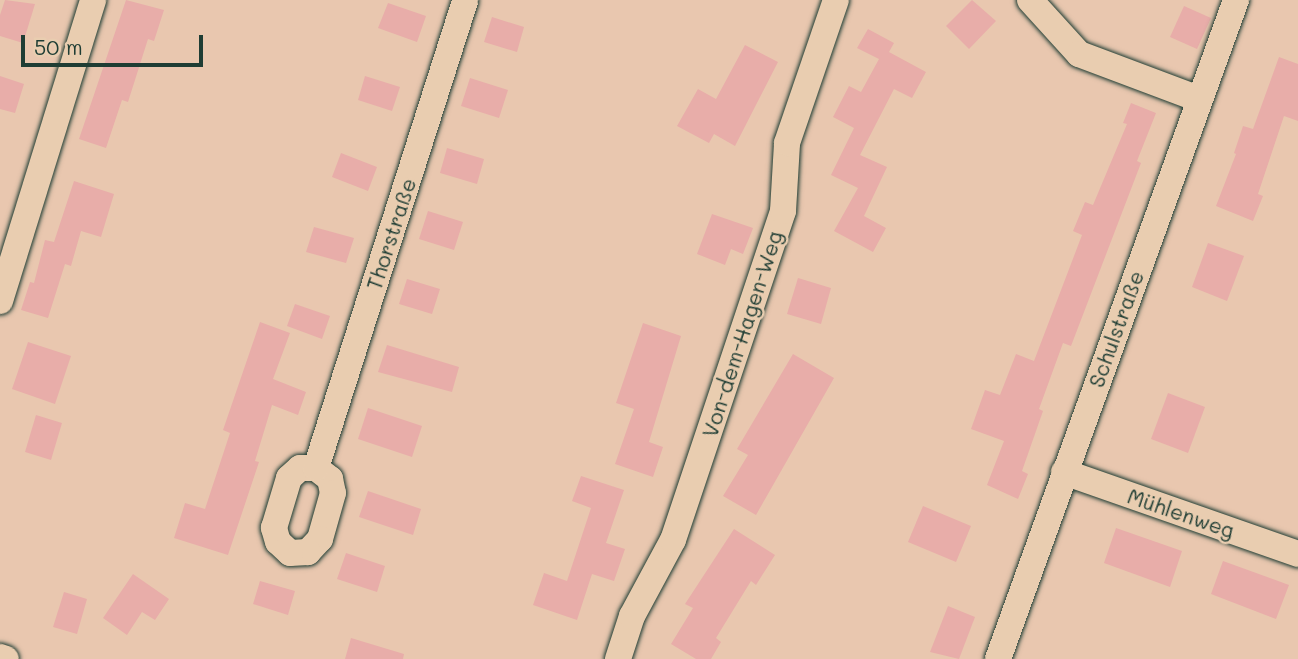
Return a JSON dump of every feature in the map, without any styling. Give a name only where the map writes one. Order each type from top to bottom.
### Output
[{"type":"street","points":[[0,301],[93,0]]},
{"type":"street","name":"Thorstraße","points":[[316,468],[465,0]]},
{"type":"street","name":"Von-dem-Hagen-Weg","points":[[618,659],[632,616],[673,540],[783,211],[787,143],[836,0]]},
{"type":"street","points":[[1030,0],[1079,54],[1199,99]]},
{"type":"street","name":"Schulstraße","points":[[998,659],[1236,0]]},
{"type":"street","name":"Mühlenweg","points":[[1064,472],[1298,554]]},
{"type":"street","points":[[0,657],[6,659]]},
{"type":"building","points":[[5,0],[35,4],[23,43],[0,36],[0,15]]},
{"type":"building","points":[[126,0],[164,10],[154,41],[148,39],[128,102],[122,100],[106,148],[79,139]]},
{"type":"building","points":[[972,0],[996,21],[969,49],[946,26]]},
{"type":"building","points":[[388,3],[426,16],[417,42],[378,28]]},
{"type":"building","points":[[1184,6],[1211,18],[1197,49],[1170,37]]},
{"type":"building","points":[[492,17],[524,27],[517,52],[484,42]]},
{"type":"building","points":[[868,29],[894,43],[889,52],[926,72],[912,98],[894,89],[860,155],[887,167],[864,216],[886,228],[873,252],[834,231],[858,188],[831,175],[854,128],[833,117],[849,86],[861,92],[879,59],[857,48]]},
{"type":"building","points":[[745,45],[778,62],[735,146],[714,134],[709,143],[677,126],[698,89],[716,99]]},
{"type":"building","points":[[1279,57],[1298,64],[1298,121],[1284,116],[1258,194],[1263,196],[1253,221],[1216,206],[1236,154],[1234,153],[1243,126],[1253,129]]},
{"type":"building","points":[[0,76],[24,84],[15,113],[0,109]]},
{"type":"building","points":[[365,76],[400,87],[392,111],[358,100]]},
{"type":"building","points":[[470,78],[508,90],[499,118],[461,106]]},
{"type":"building","points":[[1131,103],[1156,113],[1137,161],[1141,163],[1071,346],[1063,343],[1039,409],[1043,411],[1022,471],[1028,474],[1018,499],[987,485],[1004,441],[971,429],[985,390],[1000,395],[1016,354],[1034,361],[1082,235],[1073,231],[1085,202],[1093,205],[1127,124],[1123,123]]},
{"type":"building","points":[[447,148],[484,159],[477,184],[440,173]]},
{"type":"building","points":[[341,153],[377,167],[368,191],[332,177]]},
{"type":"building","points":[[74,181],[114,194],[101,237],[81,231],[71,266],[65,264],[48,318],[21,310],[30,282],[34,283],[45,240],[54,242]]},
{"type":"building","points":[[428,211],[463,222],[454,250],[419,239]]},
{"type":"building","points":[[712,214],[753,228],[743,254],[731,249],[725,265],[697,254]]},
{"type":"building","points":[[314,227],[354,238],[346,263],[306,252]]},
{"type":"building","points":[[1208,243],[1244,256],[1227,301],[1192,287]]},
{"type":"building","points":[[798,278],[831,288],[821,324],[787,314]]},
{"type":"building","points":[[407,279],[440,289],[432,314],[399,304]]},
{"type":"building","points":[[295,304],[330,316],[322,339],[287,326]]},
{"type":"building","points":[[260,322],[290,333],[273,379],[306,392],[298,415],[272,405],[255,461],[259,462],[228,555],[174,538],[185,503],[205,509],[230,433],[223,430]]},
{"type":"building","points":[[643,323],[681,336],[649,442],[663,447],[653,477],[615,464],[634,409],[616,403]]},
{"type":"building","points":[[28,342],[71,356],[55,404],[12,389]]},
{"type":"building","points":[[387,345],[459,367],[452,392],[378,372]]},
{"type":"building","points":[[793,354],[834,378],[756,515],[723,496],[748,455],[737,449]]},
{"type":"building","points":[[1168,393],[1205,407],[1188,453],[1151,439]]},
{"type":"building","points":[[368,408],[422,426],[412,457],[358,439]]},
{"type":"building","points":[[36,415],[62,423],[51,460],[25,452]]},
{"type":"building","points":[[581,476],[624,490],[606,543],[625,549],[614,581],[592,574],[577,620],[533,605],[544,573],[567,581],[591,508],[572,501]]},
{"type":"building","points":[[368,491],[421,509],[413,535],[359,517]]},
{"type":"building","points":[[923,506],[971,526],[956,562],[908,542]]},
{"type":"building","points":[[1116,528],[1182,551],[1170,587],[1104,563]]},
{"type":"building","points":[[734,529],[775,555],[756,585],[751,581],[716,638],[721,642],[711,659],[696,659],[671,644],[693,608],[685,604]]},
{"type":"building","points":[[346,553],[385,566],[377,592],[337,579]]},
{"type":"building","points":[[1223,561],[1289,585],[1276,619],[1211,594]]},
{"type":"building","points":[[133,574],[169,599],[155,620],[142,612],[127,635],[103,618]]},
{"type":"building","points":[[260,581],[295,591],[288,615],[253,604]]},
{"type":"building","points":[[64,592],[87,599],[77,634],[53,627]]},
{"type":"building","points":[[948,606],[975,617],[959,659],[930,652]]},
{"type":"building","points":[[351,638],[404,654],[403,659],[345,659]]}]
